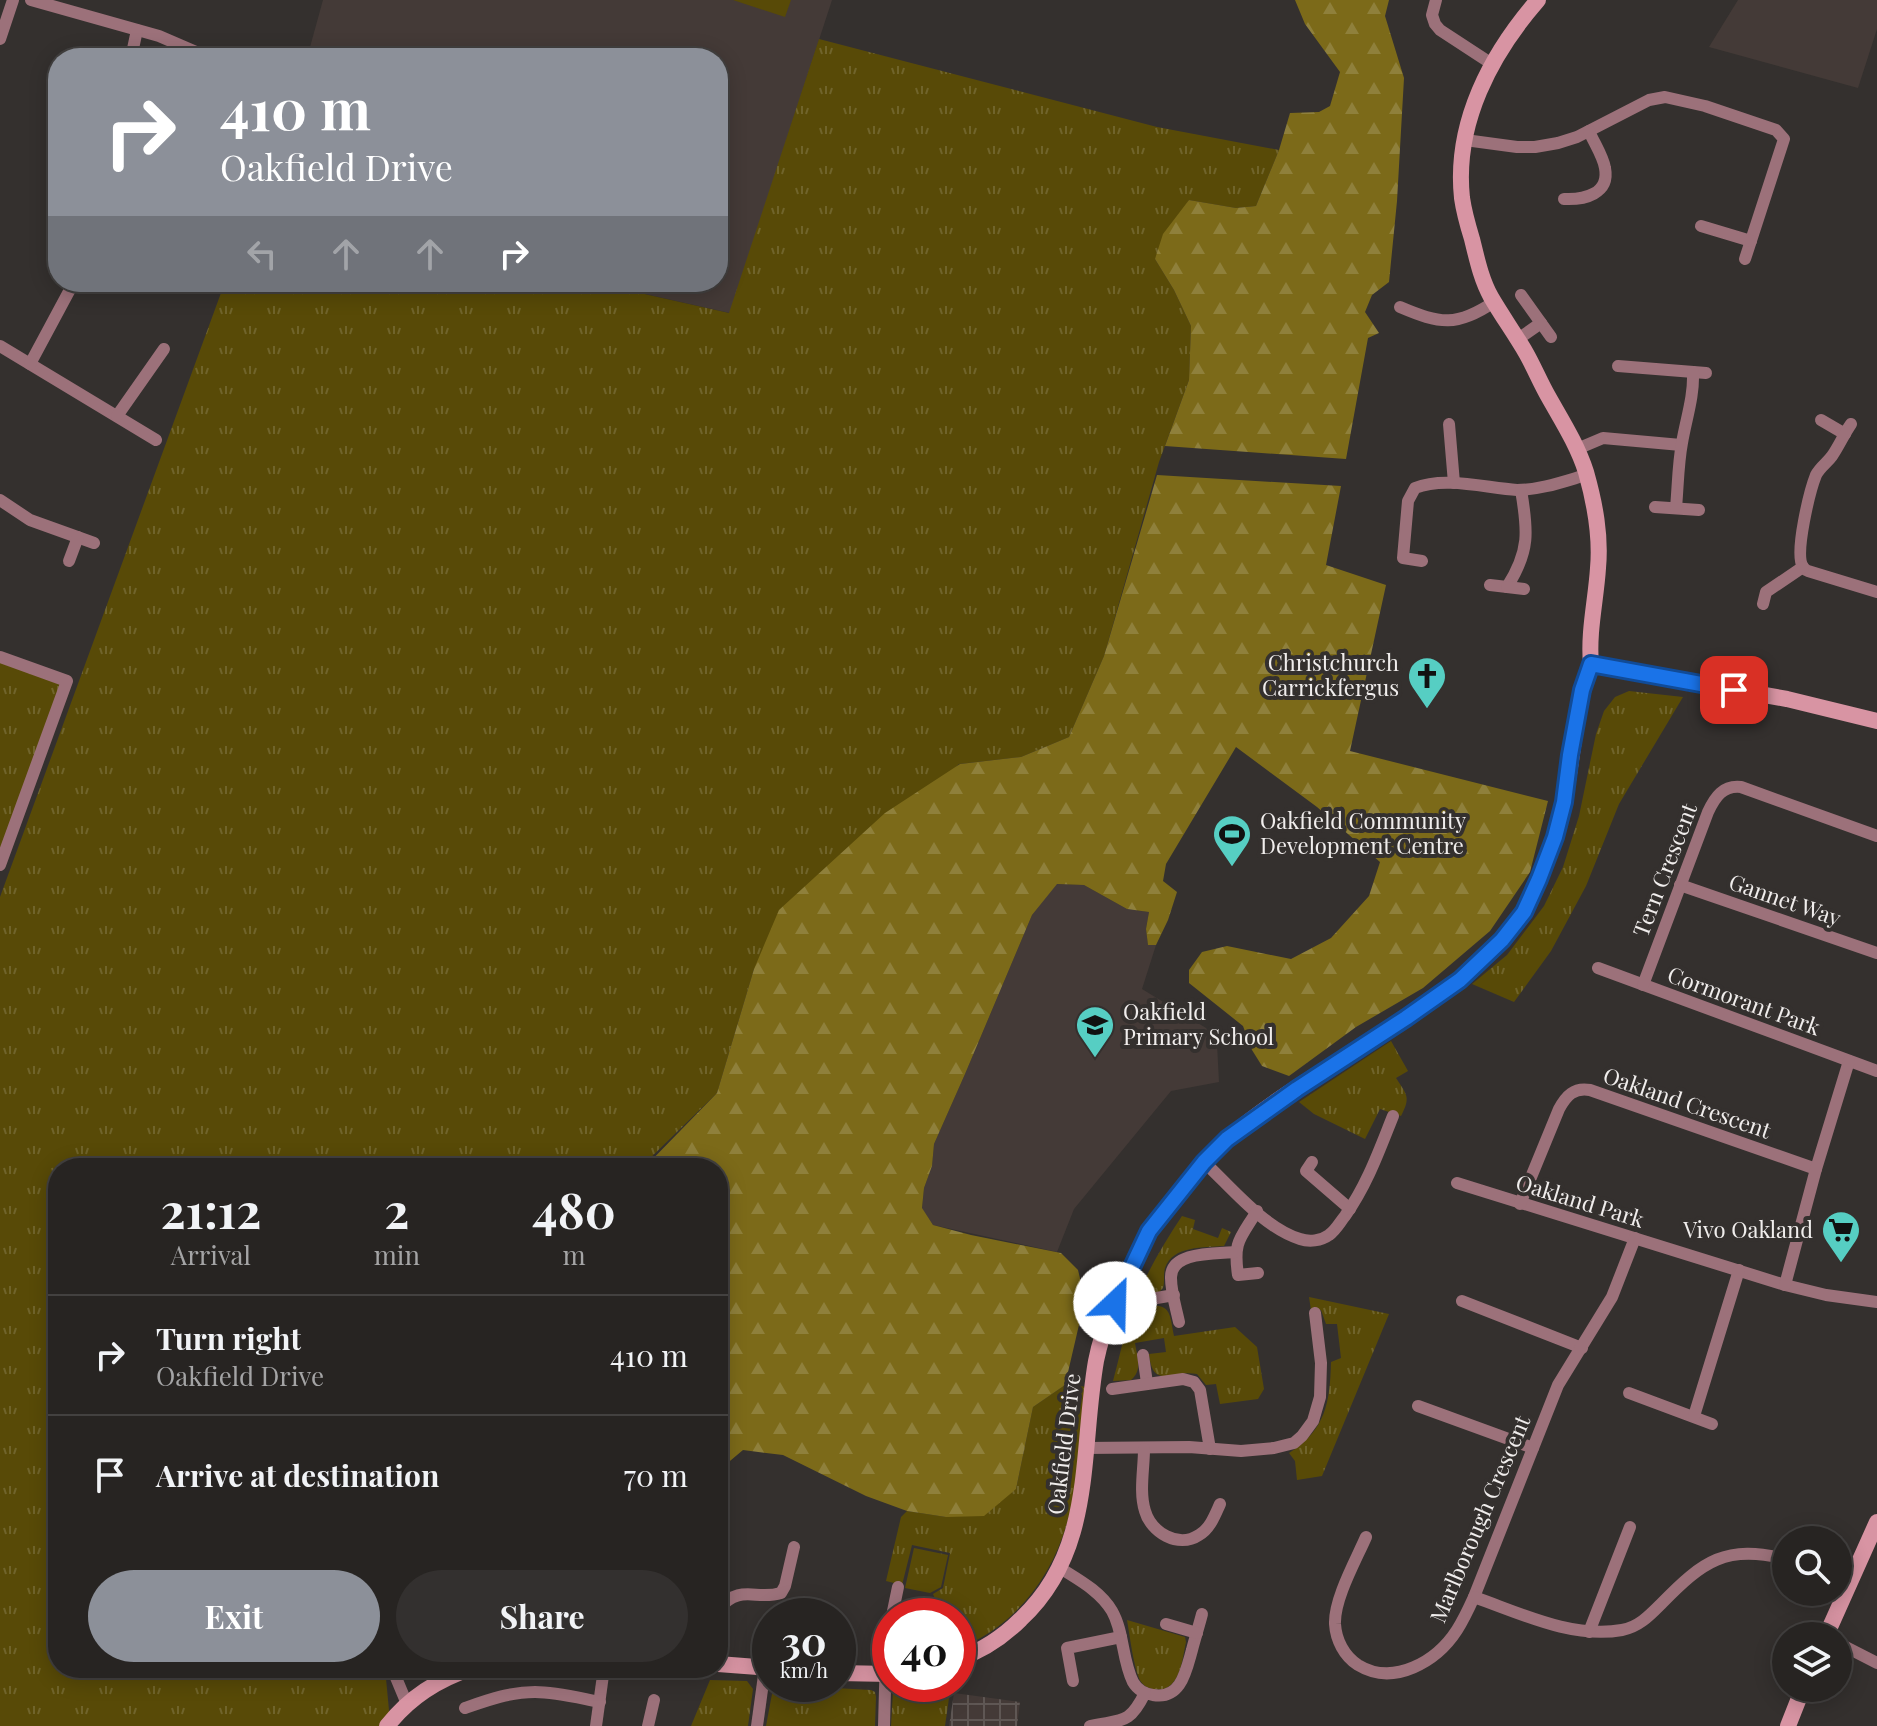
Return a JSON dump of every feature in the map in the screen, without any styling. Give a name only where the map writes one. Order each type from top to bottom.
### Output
[{"type":"street","points":[[0,39],[13,0]]},
{"type":"street","points":[[31,0],[137,30],[188,48]]},
{"type":"street","points":[[1436,0],[1432,15],[1437,27],[1492,64]]},
{"type":"street","name":"Oakfield Drive","points":[[976,1651],[1010,1629],[1042,1597],[1071,1542],[1076,1524],[1097,1358],[1115,1303],[1149,1231],[1204,1162],[1227,1139],[1460,980],[1502,940],[1524,912],[1555,837],[1564,802],[1582,690],[1591,664],[1589,645],[1599,564],[1595,508],[1577,449],[1483,279],[1464,207],[1462,181],[1465,140],[1476,97],[1492,64],[1538,0]]},
{"type":"street","points":[[133,48],[137,30]]},
{"type":"street","points":[[1465,140],[1517,147],[1568,141],[1649,100],[1665,97],[1705,106],[1776,130],[1784,139],[1745,259]]},
{"type":"street","points":[[1564,199],[1579,200],[1591,196],[1603,182],[1605,169],[1589,131]]},
{"type":"street","points":[[1701,226],[1751,241]]},
{"type":"street","points":[[30,364],[69,292]]},
{"type":"street","points":[[1521,295],[1551,337]]},
{"type":"street","points":[[1400,307],[1434,319],[1453,321],[1470,317],[1494,302]]},
{"type":"street","points":[[1518,339],[1541,323]]},
{"type":"street","points":[[0,346],[156,440]]},
{"type":"street","points":[[117,416],[164,349]]},
{"type":"street","points":[[1618,366],[1700,373],[1688,407],[1681,445],[1676,508]]},
{"type":"street","points":[[1821,420],[1848,429],[1816,476],[1801,542],[1803,567],[1877,592]]},
{"type":"street","points":[[1449,424],[1454,483]]},
{"type":"street","points":[[1577,449],[1603,438],[1681,445]]},
{"type":"street","points":[[1422,561],[1403,558],[1408,501],[1415,488],[1454,483],[1521,490],[1586,475]]},
{"type":"street","points":[[1507,587],[1518,570],[1526,547],[1521,490]]},
{"type":"street","points":[[0,500],[30,520],[94,543]]},
{"type":"street","points":[[1655,507],[1699,510]]},
{"type":"street","points":[[69,561],[78,537]]},
{"type":"street","points":[[1763,604],[1766,592],[1803,567]]},
{"type":"street","points":[[1490,585],[1524,589]]},
{"type":"street","points":[[0,657],[67,681],[0,865]]},
{"type":"street","points":[[1591,664],[1787,699],[1877,721]]},
{"type":"street","name":"Tern Crescent","points":[[1643,985],[1714,800],[1722,791],[1732,786],[1741,787],[1877,836]]},
{"type":"street","name":"Gannet Way","points":[[1680,885],[1877,953]]},
{"type":"street","name":"Cormorant Park","points":[[1598,968],[1877,1071]]},
{"type":"street","points":[[1785,1285],[1849,1061]]},
{"type":"street","name":"Oakland Crescent","points":[[1520,1204],[1563,1102],[1579,1089],[1590,1090],[1816,1169]]},
{"type":"street","points":[[1204,1162],[1272,1224],[1301,1240],[1323,1239],[1350,1209],[1372,1168],[1393,1116]]},
{"type":"street","points":[[1298,1183],[1309,1167],[1350,1209]]},
{"type":"street","name":"Oakland Park","points":[[1457,1183],[1785,1285],[1877,1302]]},
{"type":"street","points":[[1257,1211],[1237,1243],[1235,1252],[1238,1275],[1258,1273]]},
{"type":"street","name":"Marlborough Crescent","points":[[1366,1537],[1339,1600],[1335,1622],[1337,1636],[1342,1648],[1358,1665],[1373,1672],[1392,1674],[1414,1668],[1439,1651],[1457,1630],[1474,1597],[1558,1385],[1612,1297],[1635,1238]]},
{"type":"street","points":[[1179,1322],[1171,1274],[1174,1265],[1186,1257],[1235,1252]]},
{"type":"street","points":[[1694,1416],[1739,1270]]},
{"type":"street","points":[[1151,1299],[1174,1295]]},
{"type":"street","points":[[1462,1301],[1582,1348]]},
{"type":"street","points":[[1085,1448],[1189,1447],[1241,1451],[1288,1446],[1307,1429],[1318,1408],[1321,1363],[1315,1313]]},
{"type":"street","points":[[1143,1355],[1147,1383]]},
{"type":"street","points":[[1112,1389],[1183,1379],[1195,1383],[1200,1393],[1210,1449]]},
{"type":"street","points":[[1629,1393],[1712,1424]]},
{"type":"street","points":[[1418,1406],[1533,1448]]},
{"type":"street","points":[[1144,1449],[1143,1503],[1149,1521],[1159,1532],[1172,1538],[1198,1536],[1208,1527],[1220,1504]]},
{"type":"street","points":[[1852,1565],[1877,1522]]},
{"type":"street","points":[[1589,1632],[1630,1527]]},
{"type":"street","points":[[728,1600],[738,1595],[781,1593],[794,1547]]},
{"type":"street","points":[[1474,1597],[1551,1624],[1589,1632],[1621,1630],[1638,1625],[1691,1576],[1720,1558],[1745,1552],[1772,1555]]},
{"type":"street","points":[[1060,1568],[1107,1603],[1114,1614],[1132,1680],[1145,1693],[1165,1695],[1178,1688],[1186,1672],[1202,1614]]},
{"type":"street","points":[[896,1598],[898,1587]]},
{"type":"street","points":[[1166,1624],[1197,1633]]},
{"type":"street","points":[[1073,1681],[1067,1648],[1121,1637]]},
{"type":"street","points":[[1852,1650],[1877,1663]]},
{"type":"street","points":[[728,1665],[752,1667]]},
{"type":"street","points":[[396,1678],[407,1704]]},
{"type":"street","points":[[387,1726],[427,1687],[445,1678]]},
{"type":"street","points":[[596,1726],[603,1678]]},
{"type":"street","points":[[465,1708],[492,1698],[529,1692],[600,1702]]},
{"type":"street","points":[[1090,1726],[1129,1717],[1145,1693]]},
{"type":"street","points":[[648,1726],[654,1700]]},
{"type":"street","points":[[757,1726],[761,1702]]},
{"type":"street","points":[[884,1726],[886,1702]]},
{"type":"street","points":[[1788,1726],[1797,1702]]},
{"type":"shaded area","points":[[323,0],[832,0],[730,313],[636,292],[728,292],[728,48],[310,48]]},
{"type":"shaded area","points":[[1738,0],[1877,0],[1877,29],[1858,88],[1709,47]]},
{"type":"shaded area","name":"Oakfield Primary School","points":[[1056,884],[1084,885],[1127,909],[1149,912],[1146,929],[1148,945],[1156,945],[1142,989],[1206,1028],[1217,1044],[1219,1082],[1171,1091],[1074,1209],[1057,1252],[933,1225],[922,1209],[934,1144],[1032,915]]},
{"type":"shaded area","points":[[976,1696],[1020,1702],[1017,1726],[949,1726],[953,1702],[976,1702]]},
{"type":"green space","points":[[733,0],[791,0],[785,17]]},
{"type":"green space","points":[[1295,0],[1389,0],[1385,16],[1404,78],[1389,282],[1372,295],[1365,312],[1379,333],[1368,338],[1346,459],[1165,446],[1189,380],[1191,326],[1155,259],[1163,234],[1189,200],[1236,208],[1256,206],[1290,113],[1319,112],[1330,106],[1340,72],[1305,24]]},
{"type":"green space","points":[[819,39],[1157,127],[1279,150],[1256,206],[1236,208],[1189,200],[1155,259],[1191,326],[1189,380],[1159,462],[1104,656],[1069,737],[1021,757],[959,764],[754,969],[717,1093],[650,1158],[48,1158],[48,1678],[386,1678],[390,1721],[387,1726],[0,1726],[0,897],[221,292],[636,292],[729,313]]},
{"type":"green space","points":[[1157,475],[1341,486],[1326,565],[1386,585],[1350,751],[1548,801],[1530,872],[1490,931],[1423,988],[1356,1027],[1289,1076],[1262,1066],[1243,1026],[1189,983],[1189,970],[1202,952],[1227,946],[1291,959],[1331,938],[1369,896],[1380,862],[1317,807],[1236,747],[1166,864],[1163,881],[1177,892],[1156,945],[1148,945],[1146,929],[1149,912],[1127,909],[1084,885],[1057,884],[1032,915],[934,1144],[922,1208],[933,1225],[1061,1253],[1078,1270],[1085,1299],[1065,1385],[1033,1407],[1016,1489],[984,1516],[946,1517],[907,1511],[866,1496],[783,1455],[743,1450],[728,1463],[728,1158],[654,1158],[717,1093],[754,969],[779,910],[885,813],[960,764],[1021,757],[1069,737],[1104,656]]},
{"type":"green space","points":[[0,657],[67,681],[0,866]]},
{"type":"green space","points":[[1629,691],[1683,697],[1619,804],[1586,886],[1551,951],[1514,1002],[1472,984],[1507,955],[1544,906],[1563,867],[1579,816],[1596,734],[1604,711],[1615,697]]},
{"type":"green space","points":[[1391,1041],[1408,1071],[1396,1078],[1406,1096],[1401,1116],[1380,1109],[1365,1139],[1314,1114],[1299,1102]]},
{"type":"green space","points":[[1182,1216],[1195,1220],[1193,1229],[1218,1238],[1222,1228],[1231,1232],[1224,1246],[1190,1249],[1175,1255],[1165,1268],[1163,1288],[1147,1295],[1149,1306],[1166,1309],[1174,1336],[1235,1327],[1257,1347],[1264,1389],[1258,1399],[1220,1404],[1216,1384],[1206,1385],[1197,1374],[1159,1375],[1151,1365],[1149,1354],[1166,1352],[1164,1338],[1135,1343],[1138,1363],[1135,1376],[1131,1380],[1113,1381],[1139,1292]]},
{"type":"green space","points":[[1309,1297],[1389,1314],[1322,1476],[1297,1480],[1295,1461],[1289,1453],[1318,1425],[1327,1402],[1331,1362],[1341,1358],[1337,1324],[1326,1324],[1321,1310],[1311,1310]]},
{"type":"green space","points":[[1065,1385],[1089,1387],[1069,1517],[1061,1542],[1037,1586],[1003,1623],[976,1640],[976,1598],[935,1598],[933,1594],[943,1588],[950,1553],[912,1545],[902,1585],[886,1581],[901,1517],[907,1511],[946,1517],[1016,1489],[1033,1407]]},
{"type":"green space","points":[[914,1548],[948,1555],[941,1587],[930,1593],[905,1588]]},
{"type":"green space","points":[[1127,1620],[1185,1637],[1181,1666],[1169,1686],[1153,1689],[1140,1680]]},
{"type":"green space","points":[[710,1680],[747,1681],[752,1688],[748,1726],[691,1726]]},
{"type":"green space","points":[[856,1689],[872,1690],[872,1702],[876,1702],[875,1726],[766,1726],[770,1702],[856,1702]]},
{"type":"green space","points":[[892,1702],[948,1702],[945,1726],[891,1726]]},
{"type":"place","name":"Christchurch Carrickfergus","points":[[1427,710]]},
{"type":"place","name":"Oakfield Community Development Centre","points":[[1232,868]]},
{"type":"place","name":"Oakfield Primary School","points":[[1095,1059]]},
{"type":"place","name":"Vivo Oakland","points":[[1841,1264]]},
{"type":"route","points":[[1115,1303],[1149,1231],[1204,1162],[1227,1139],[1460,980],[1502,940],[1524,912],[1555,837],[1564,802],[1582,690],[1591,664],[1734,690]]}]
